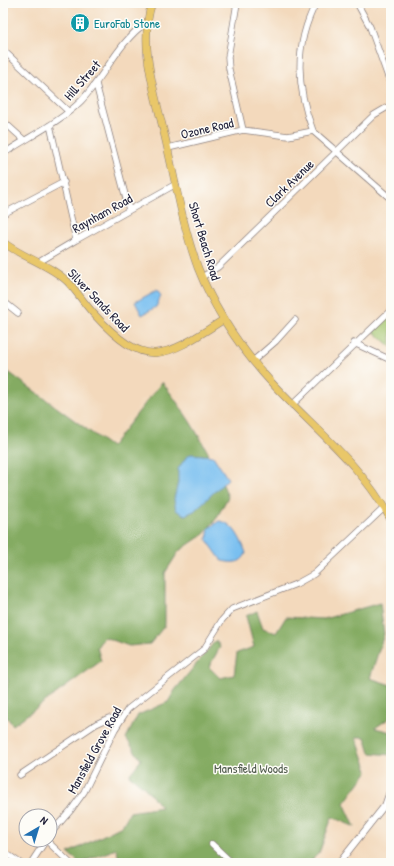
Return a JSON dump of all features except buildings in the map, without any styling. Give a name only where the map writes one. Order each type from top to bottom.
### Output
[{"type":"main road","name":"Short Beach Road","points":[[152,3],[147,22],[149,56],[185,226],[202,277],[224,320],[253,362],[292,405],[349,460],[391,520]]},
{"type":"main road","name":"Silver Sands Road","points":[[4,245],[39,262],[67,282],[92,312],[121,340],[141,351],[161,353],[179,347],[224,320]]},
{"type":"street","points":[[237,3],[228,57],[228,70],[243,130]]},
{"type":"street","points":[[316,3],[307,21],[298,69],[307,116],[313,130],[391,199]]},
{"type":"street","points":[[357,3],[370,27],[391,85]]},
{"type":"street","name":"Hill Street","points":[[3,154],[50,125],[79,103],[96,84],[125,43],[147,22]]},
{"type":"street","points":[[3,50],[68,112]]},
{"type":"street","points":[[96,84],[128,210]]},
{"type":"street","name":"Clark Avenue","points":[[202,277],[218,267],[374,115],[391,105]]},
{"type":"street","points":[[3,121],[24,140]]},
{"type":"street","points":[[50,125],[76,240]]},
{"type":"street","name":"Ozone Road","points":[[168,148],[243,130],[288,136],[313,130]]},
{"type":"street","points":[[3,214],[64,182]]},
{"type":"street","name":"Raynham Road","points":[[39,262],[176,184]]},
{"type":"street","points":[[3,301],[18,312]]},
{"type":"street","points":[[292,405],[354,343],[391,310]]},
{"type":"street","points":[[253,362],[276,341],[295,320]]},
{"type":"street","points":[[354,343],[391,360]]},
{"type":"street","name":"Mansfield Grove Road","points":[[58,825],[84,792],[119,721],[136,702],[204,649],[222,620],[232,609],[296,584],[314,574],[384,508]]},
{"type":"street","points":[[20,775],[100,722],[109,718],[119,721]]},
{"type":"street","points":[[340,863],[386,805],[391,788]]},
{"type":"street","points":[[212,844],[232,863]]},
{"type":"street","points":[[30,863],[40,848]]},
{"type":"street","points":[[54,848],[70,863]]},
{"type":"street","points":[[3,851],[20,863]]},
{"type":"green space","points":[[391,314],[391,347],[373,331]]},
{"type":"green space","points":[[3,368],[111,447],[162,382],[200,437],[222,481],[228,497],[216,519],[204,534],[179,551],[165,573],[165,625],[150,644],[129,646],[104,637],[97,647],[101,661],[13,725],[4,714],[8,679],[3,675]]},
{"type":"green space","name":"Mansfield Woods","points":[[380,603],[384,634],[370,678],[391,685],[391,717],[375,728],[391,732],[391,755],[370,753],[365,737],[356,737],[368,771],[344,803],[355,827],[332,817],[319,853],[309,863],[118,863],[120,861],[116,849],[80,863],[68,853],[122,826],[130,812],[161,807],[145,788],[129,775],[141,760],[126,738],[138,715],[168,702],[175,690],[216,640],[220,647],[209,667],[220,678],[234,675],[237,653],[254,647],[246,616],[257,611],[263,628],[276,633],[286,617],[324,619]]},
{"type":"water","points":[[157,290],[161,296],[156,307],[142,315],[135,302]]},
{"type":"water","points":[[191,454],[213,456],[228,479],[194,511],[185,515],[176,510],[174,499],[178,483],[178,469],[187,456]]},
{"type":"water","points":[[219,521],[229,525],[240,538],[246,553],[239,561],[222,561],[207,540],[209,528]]},
{"type":"place","name":"EuroFab Stone","points":[[80,23]]}]
